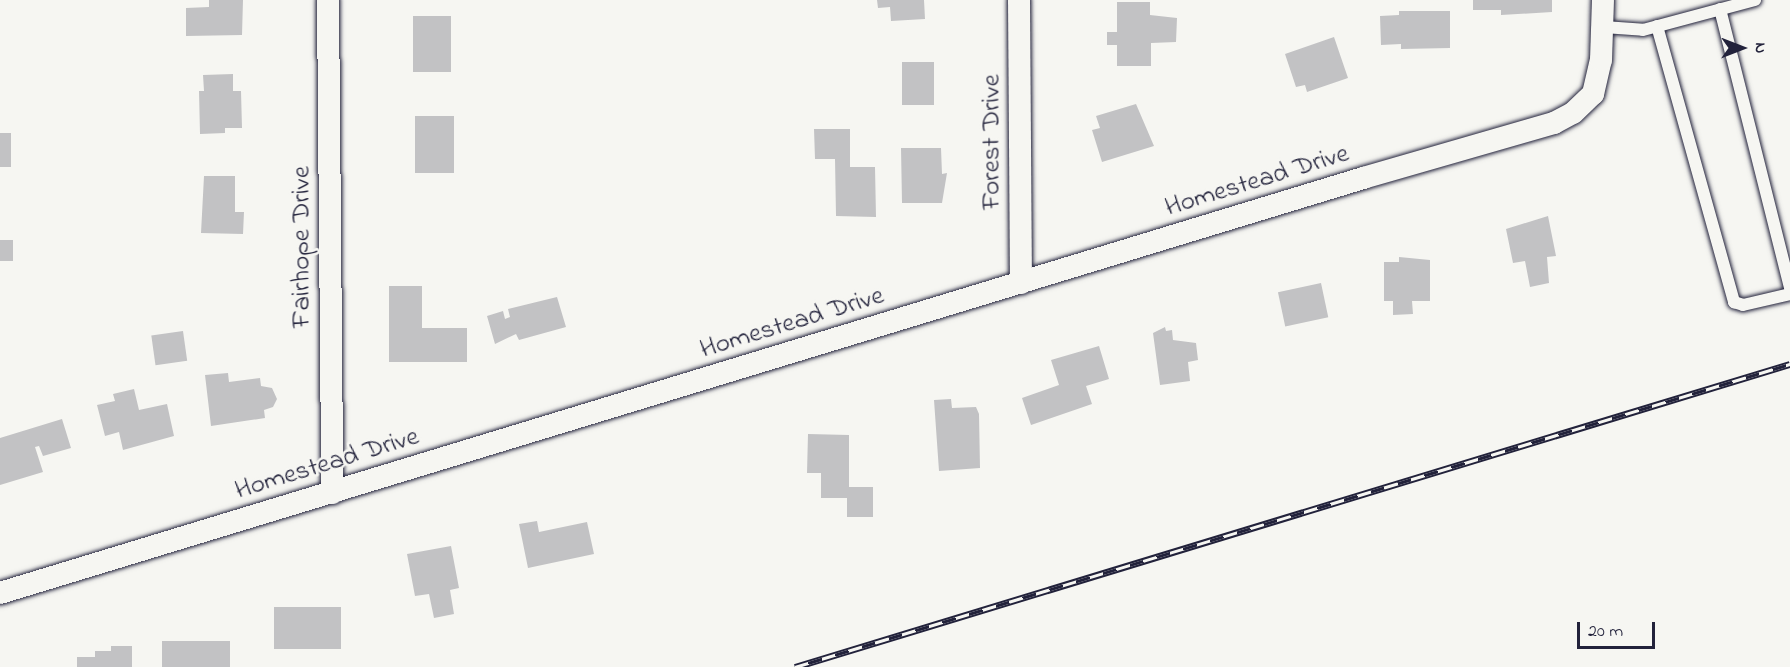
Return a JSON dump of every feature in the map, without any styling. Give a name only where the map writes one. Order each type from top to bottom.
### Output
[{"type":"street","name":"Fairhope Drive","points":[[328,0],[332,493]]},
{"type":"street","name":"Forest Drive","points":[[1019,0],[1022,283]]},
{"type":"street","points":[[1603,0],[1604,27]]},
{"type":"street","name":"Homestead Drive","points":[[0,592],[1554,123],[1573,113],[1593,94],[1604,27]]},
{"type":"lane","points":[[1604,27],[1643,30],[1755,0]]},
{"type":"lane","points":[[1720,9],[1790,288]]},
{"type":"lane","points":[[1657,26],[1734,302],[1743,305],[1790,294]]},
{"type":"building","points":[[209,0],[243,0],[242,35],[186,36],[186,8],[209,7]]},
{"type":"building","points":[[877,0],[924,0],[925,19],[891,21],[890,7],[878,8]]},
{"type":"building","points":[[1473,0],[1552,0],[1552,12],[1501,15],[1501,10],[1473,10]]},
{"type":"building","points":[[1117,2],[1150,2],[1150,15],[1177,18],[1176,42],[1151,43],[1151,66],[1117,66],[1117,45],[1107,45],[1107,32],[1117,32]]},
{"type":"building","points":[[1399,11],[1450,11],[1450,48],[1401,49],[1401,44],[1381,45],[1380,16],[1399,15]]},
{"type":"building","points":[[413,16],[451,16],[451,72],[413,72]]},
{"type":"building","points":[[1334,37],[1348,78],[1307,92],[1305,85],[1296,87],[1285,54]]},
{"type":"building","points":[[902,62],[934,62],[934,105],[902,105]]},
{"type":"building","points":[[233,74],[233,91],[241,91],[242,128],[225,128],[225,133],[200,134],[199,91],[204,91],[203,75]]},
{"type":"building","points":[[1136,104],[1154,146],[1102,162],[1092,130],[1100,128],[1096,116]]},
{"type":"building","points":[[415,116],[454,116],[454,173],[415,173]]},
{"type":"building","points":[[814,129],[850,129],[850,167],[875,167],[876,217],[836,216],[835,159],[815,159]]},
{"type":"building","points":[[0,133],[11,133],[11,167],[0,167]]},
{"type":"building","points":[[901,148],[941,148],[942,174],[947,173],[942,203],[902,203]]},
{"type":"building","points":[[204,176],[235,176],[235,212],[244,212],[243,234],[201,233]]},
{"type":"building","points":[[1548,216],[1556,256],[1547,257],[1549,283],[1530,287],[1525,261],[1513,263],[1506,229]]},
{"type":"building","points":[[0,240],[13,240],[13,261],[0,261]]},
{"type":"building","points":[[1399,257],[1430,260],[1430,301],[1412,301],[1413,314],[1393,315],[1393,301],[1384,301],[1384,262],[1399,262]]},
{"type":"building","points":[[1321,283],[1328,317],[1285,326],[1278,292]]},
{"type":"building","points":[[389,286],[422,286],[422,328],[467,328],[467,362],[389,362]]},
{"type":"building","points":[[557,297],[566,327],[519,340],[516,334],[495,344],[487,316],[503,311],[505,319],[510,317],[508,309]]},
{"type":"building","points":[[1165,327],[1166,331],[1172,330],[1173,340],[1196,343],[1198,360],[1188,362],[1190,381],[1160,385],[1153,333]]},
{"type":"building","points":[[183,331],[187,361],[155,365],[151,335]]},
{"type":"building","points":[[1099,346],[1109,379],[1086,386],[1092,404],[1031,425],[1022,398],[1059,385],[1051,360]]},
{"type":"building","points":[[228,373],[229,382],[260,378],[261,386],[272,388],[277,399],[273,407],[264,410],[265,418],[211,426],[205,375]]},
{"type":"building","points":[[134,389],[139,410],[167,404],[174,436],[123,450],[119,432],[105,436],[97,405],[115,401],[113,394]]},
{"type":"building","points":[[951,399],[952,408],[976,407],[979,414],[980,468],[939,471],[934,400]]},
{"type":"building","points":[[62,419],[71,448],[43,456],[39,446],[35,447],[43,472],[0,485],[0,438]]},
{"type":"building","points":[[808,434],[849,435],[849,487],[873,487],[873,517],[847,517],[847,498],[821,498],[821,473],[807,473]]},
{"type":"building","points":[[537,521],[539,532],[587,522],[594,554],[528,568],[519,524]]},
{"type":"building","points":[[451,546],[459,588],[450,590],[454,614],[434,618],[429,594],[415,596],[407,554]]},
{"type":"building","points":[[274,607],[341,607],[341,649],[274,649]]},
{"type":"building","points":[[162,641],[230,641],[230,667],[162,667]]},
{"type":"building","points":[[111,646],[132,646],[132,667],[77,667],[77,657],[95,657],[95,651],[111,651]]},
{"type":"railway","points":[[795,667],[1790,364]]}]
